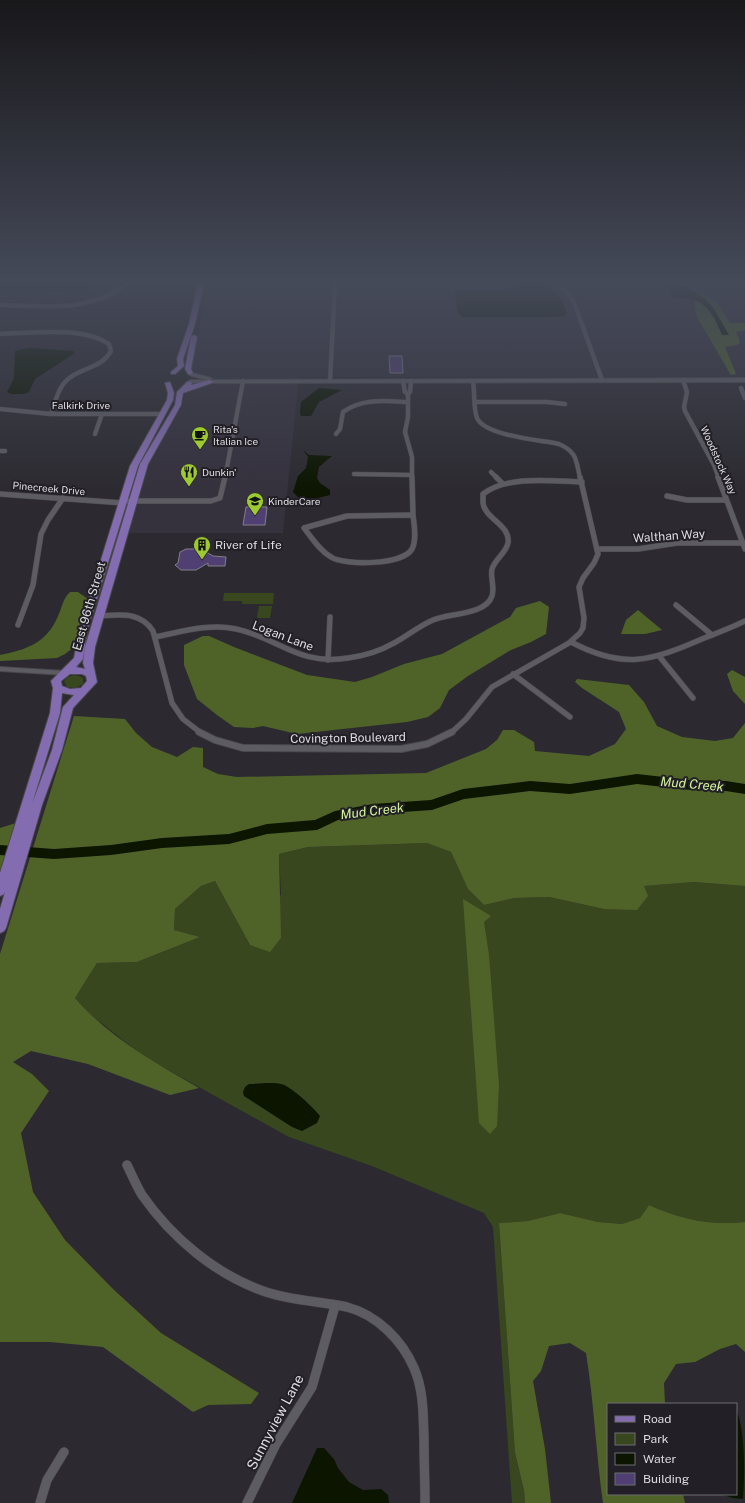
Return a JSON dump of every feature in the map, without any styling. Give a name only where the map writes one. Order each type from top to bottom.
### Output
[{"type":"main road","points":[[182,353],[180,366],[166,379],[168,383],[176,385],[190,383],[194,379],[188,369],[191,353]]},
{"type":"main road","points":[[173,373],[182,371],[192,374]]},
{"type":"main road","points":[[182,390],[210,382]]},
{"type":"main road","name":"East 96th Street","points":[[57,686],[58,678],[66,672],[78,658],[81,637],[136,461],[171,398],[168,383]]},
{"type":"main road","name":"East 96th Street","points":[[91,675],[88,663],[88,652],[146,460],[178,405],[182,390],[190,383]]},
{"type":"main road","points":[[97,584],[98,597],[93,613],[100,612]]},
{"type":"main road","points":[[24,830],[57,750],[68,707],[91,684],[91,675],[85,672],[66,672]]},
{"type":"main road","points":[[0,928],[11,873],[56,713],[57,686],[69,692],[84,691]]},
{"type":"main road","points":[[0,891],[11,873]]},
{"type":"street","points":[[51,414],[66,381],[74,375],[101,362],[110,353]]},
{"type":"street","points":[[330,381],[331,353]]},
{"type":"street","points":[[592,353],[602,380]]},
{"type":"street","points":[[192,374],[209,379],[239,379],[243,381]]},
{"type":"street","name":"Woodstock Way","points":[[683,380],[688,392],[684,408],[685,411],[714,466],[745,549]]},
{"type":"street","points":[[190,383],[243,381],[745,380]]},
{"type":"street","name":"Pinecreek Drive","points":[[0,494],[30,494],[100,502],[211,501],[221,497],[243,381]]},
{"type":"street","points":[[403,381],[405,392],[408,394]]},
{"type":"street","points":[[411,381],[410,392],[408,394],[406,432],[412,457],[414,515],[414,542],[412,550],[401,558],[384,562],[353,563],[337,560],[324,552],[304,528],[347,516],[414,515]]},
{"type":"street","name":"Covington Boulevard","points":[[100,612],[122,614],[138,618],[150,626],[155,638],[169,694],[178,713],[189,725],[205,736],[224,743],[243,748],[395,750],[427,744],[450,733],[466,718],[492,687],[571,642],[581,632],[586,619],[579,595],[579,585],[595,564],[598,554],[575,456],[566,447],[552,442],[490,430],[478,420],[473,381]]},
{"type":"street","points":[[741,388],[745,398]]},
{"type":"street","points":[[336,434],[340,429],[343,412],[354,405],[370,402],[408,402]]},
{"type":"street","points":[[476,402],[547,402],[565,404]]},
{"type":"street","name":"Falkirk Drive","points":[[0,409],[51,414],[162,414]]},
{"type":"street","points":[[95,434],[102,414]]},
{"type":"street","points":[[491,472],[502,483]]},
{"type":"street","points":[[354,474],[412,475]]},
{"type":"street","name":"Logan Lane","points":[[155,638],[209,628],[234,629],[310,658],[328,660],[350,658],[383,648],[393,644],[429,621],[475,610],[488,603],[494,592],[492,568],[506,548],[508,540],[506,532],[485,508],[482,500],[483,496],[489,490],[502,483],[582,482]]},
{"type":"street","points":[[667,496],[687,500],[726,500]]},
{"type":"street","points":[[18,625],[33,585],[41,534],[48,520],[63,498]]},
{"type":"street","name":"Walthan Way","points":[[597,549],[638,549],[677,543],[743,543]]},
{"type":"street","points":[[676,605],[712,635]]},
{"type":"street","points":[[328,660],[330,617]]},
{"type":"street","points":[[571,642],[590,651],[609,657],[628,659],[659,656],[744,622]]},
{"type":"street","points":[[659,656],[693,698]]},
{"type":"street","points":[[0,669],[28,672],[66,672]]},
{"type":"street","points":[[28,672],[47,678],[57,686]]},
{"type":"street","points":[[514,674],[570,717]]},
{"type":"street","points":[[127,1165],[142,1194],[153,1208],[190,1249],[208,1262],[265,1291],[305,1302],[354,1309],[365,1314],[386,1329],[398,1340],[412,1364],[418,1379],[423,1409],[425,1503]]},
{"type":"street","name":"Sunnyview Lane","points":[[247,1503],[276,1444],[312,1387],[335,1306]]},
{"type":"street","points":[[40,1503],[47,1480],[64,1452]]},
{"type":"shaded area","points":[[194,353],[745,353],[745,377],[299,377],[283,533],[125,533],[149,457],[182,407],[185,393],[198,379],[196,373],[192,369]]},
{"type":"green space","points":[[718,353],[728,353],[736,374],[731,375]]},
{"type":"green space","points":[[70,592],[78,592],[88,599],[74,647],[57,658],[0,661],[0,655],[27,648],[42,639],[53,625],[66,597]]},
{"type":"green space","points":[[224,593],[274,593],[273,604],[242,604],[242,601],[223,601]]},
{"type":"green space","points":[[540,601],[549,607],[546,634],[511,650],[468,676],[449,690],[440,708],[428,717],[407,722],[297,734],[263,726],[253,728],[234,727],[197,699],[184,665],[184,645],[203,636],[209,636],[307,675],[355,682],[404,664],[442,654],[510,617],[516,608]]},
{"type":"green space","points":[[259,606],[272,606],[270,618],[257,618]]},
{"type":"green space","points":[[638,610],[662,630],[645,634],[621,634],[626,620]]},
{"type":"green space","points":[[732,670],[745,677],[745,704],[733,691],[727,674]]},
{"type":"green space","points":[[74,675],[83,678],[83,684],[75,688],[67,687],[64,681],[68,677]]},
{"type":"green space","points":[[577,679],[629,685],[644,702],[657,726],[682,737],[715,741],[733,738],[745,723],[745,886],[694,882],[644,886],[648,896],[637,910],[604,909],[549,897],[514,898],[484,905],[468,889],[451,852],[427,843],[308,847],[279,854],[281,938],[270,952],[250,945],[215,881],[201,886],[175,909],[174,930],[200,937],[137,962],[97,963],[75,998],[103,1025],[133,1048],[199,1088],[170,1095],[88,1064],[31,1051],[13,1062],[32,1074],[49,1091],[21,1133],[33,1192],[65,1240],[113,1289],[161,1333],[259,1393],[251,1404],[208,1405],[193,1412],[103,1347],[50,1342],[0,1342],[0,954],[74,716],[125,719],[136,733],[152,747],[177,757],[193,747],[203,748],[203,767],[218,774],[237,777],[426,773],[486,749],[497,740],[503,730],[514,730],[534,742],[535,751],[589,756],[615,744],[626,729],[619,712],[582,688],[575,682]]},
{"type":"green space","points":[[16,823],[0,872],[0,828]]},
{"type":"green space","points":[[427,843],[451,852],[468,889],[484,905],[514,898],[549,897],[604,909],[643,886],[694,882],[745,886],[745,1222],[720,1223],[684,1218],[649,1205],[640,1218],[622,1224],[598,1222],[560,1213],[528,1221],[499,1223],[515,1453],[524,1490],[525,1503],[512,1503],[493,1227],[484,1213],[372,1166],[289,1137],[143,1056],[90,1014],[75,998],[97,963],[137,962],[200,937],[174,930],[175,909],[201,886],[215,881],[250,945],[281,894],[279,854],[308,847]]},
{"type":"green space","points":[[463,899],[491,916],[484,922],[489,955],[499,1085],[497,1126],[490,1134],[479,1123]]},
{"type":"green space","points":[[649,1205],[684,1218],[720,1223],[745,1222],[745,1352],[736,1344],[720,1349],[695,1362],[676,1364],[664,1383],[665,1403],[607,1403],[607,1495],[683,1495],[685,1503],[603,1503],[586,1353],[570,1343],[549,1346],[541,1371],[533,1381],[545,1449],[551,1503],[525,1503],[524,1490],[515,1453],[499,1223],[528,1221],[560,1213],[598,1222],[622,1224],[640,1218]]},
{"type":"water","points":[[15,353],[75,353],[35,379],[29,392],[24,394],[11,394],[7,392],[14,378]]},
{"type":"water","points":[[319,388],[342,390],[319,402],[311,416],[301,416],[301,402]]},
{"type":"water","points":[[303,450],[309,455],[332,456],[319,467],[317,478],[320,483],[330,490],[330,495],[305,501],[293,492],[298,476],[306,468],[308,457]]},
{"type":"water","points":[[274,1083],[285,1086],[302,1098],[317,1112],[320,1116],[317,1123],[302,1131],[292,1127],[244,1096],[243,1092],[245,1087],[249,1084]]},
{"type":"water","points":[[737,1414],[742,1433],[744,1479],[743,1499],[723,1495],[737,1495]]},
{"type":"water","points":[[317,1448],[324,1448],[334,1459],[338,1468],[349,1482],[363,1490],[381,1489],[388,1495],[389,1503],[292,1503]]},
{"type":"building","points":[[389,356],[402,356],[403,373],[390,373]]},
{"type":"building","name":"KinderCare","points":[[246,507],[267,507],[265,525],[243,525]]},
{"type":"building","name":"River of Life","points":[[186,549],[201,549],[213,556],[226,557],[225,566],[208,566],[208,563],[196,570],[181,570],[175,565],[178,563],[180,552]]},
{"type":"waterway","name":"Mud Creek","points":[[0,850],[54,854],[111,850],[162,843],[229,839],[267,829],[317,825],[335,816],[373,809],[432,805],[463,794],[530,786],[570,789],[637,779],[691,785],[726,786],[745,789]]},
{"type":"place","name":"Rita's Italian Ice","points":[[200,450]]},
{"type":"place","name":"Dunkin'","points":[[189,487]]},
{"type":"place","name":"KinderCare","points":[[255,516]]},
{"type":"place","name":"River of Life","points":[[202,560]]}]
